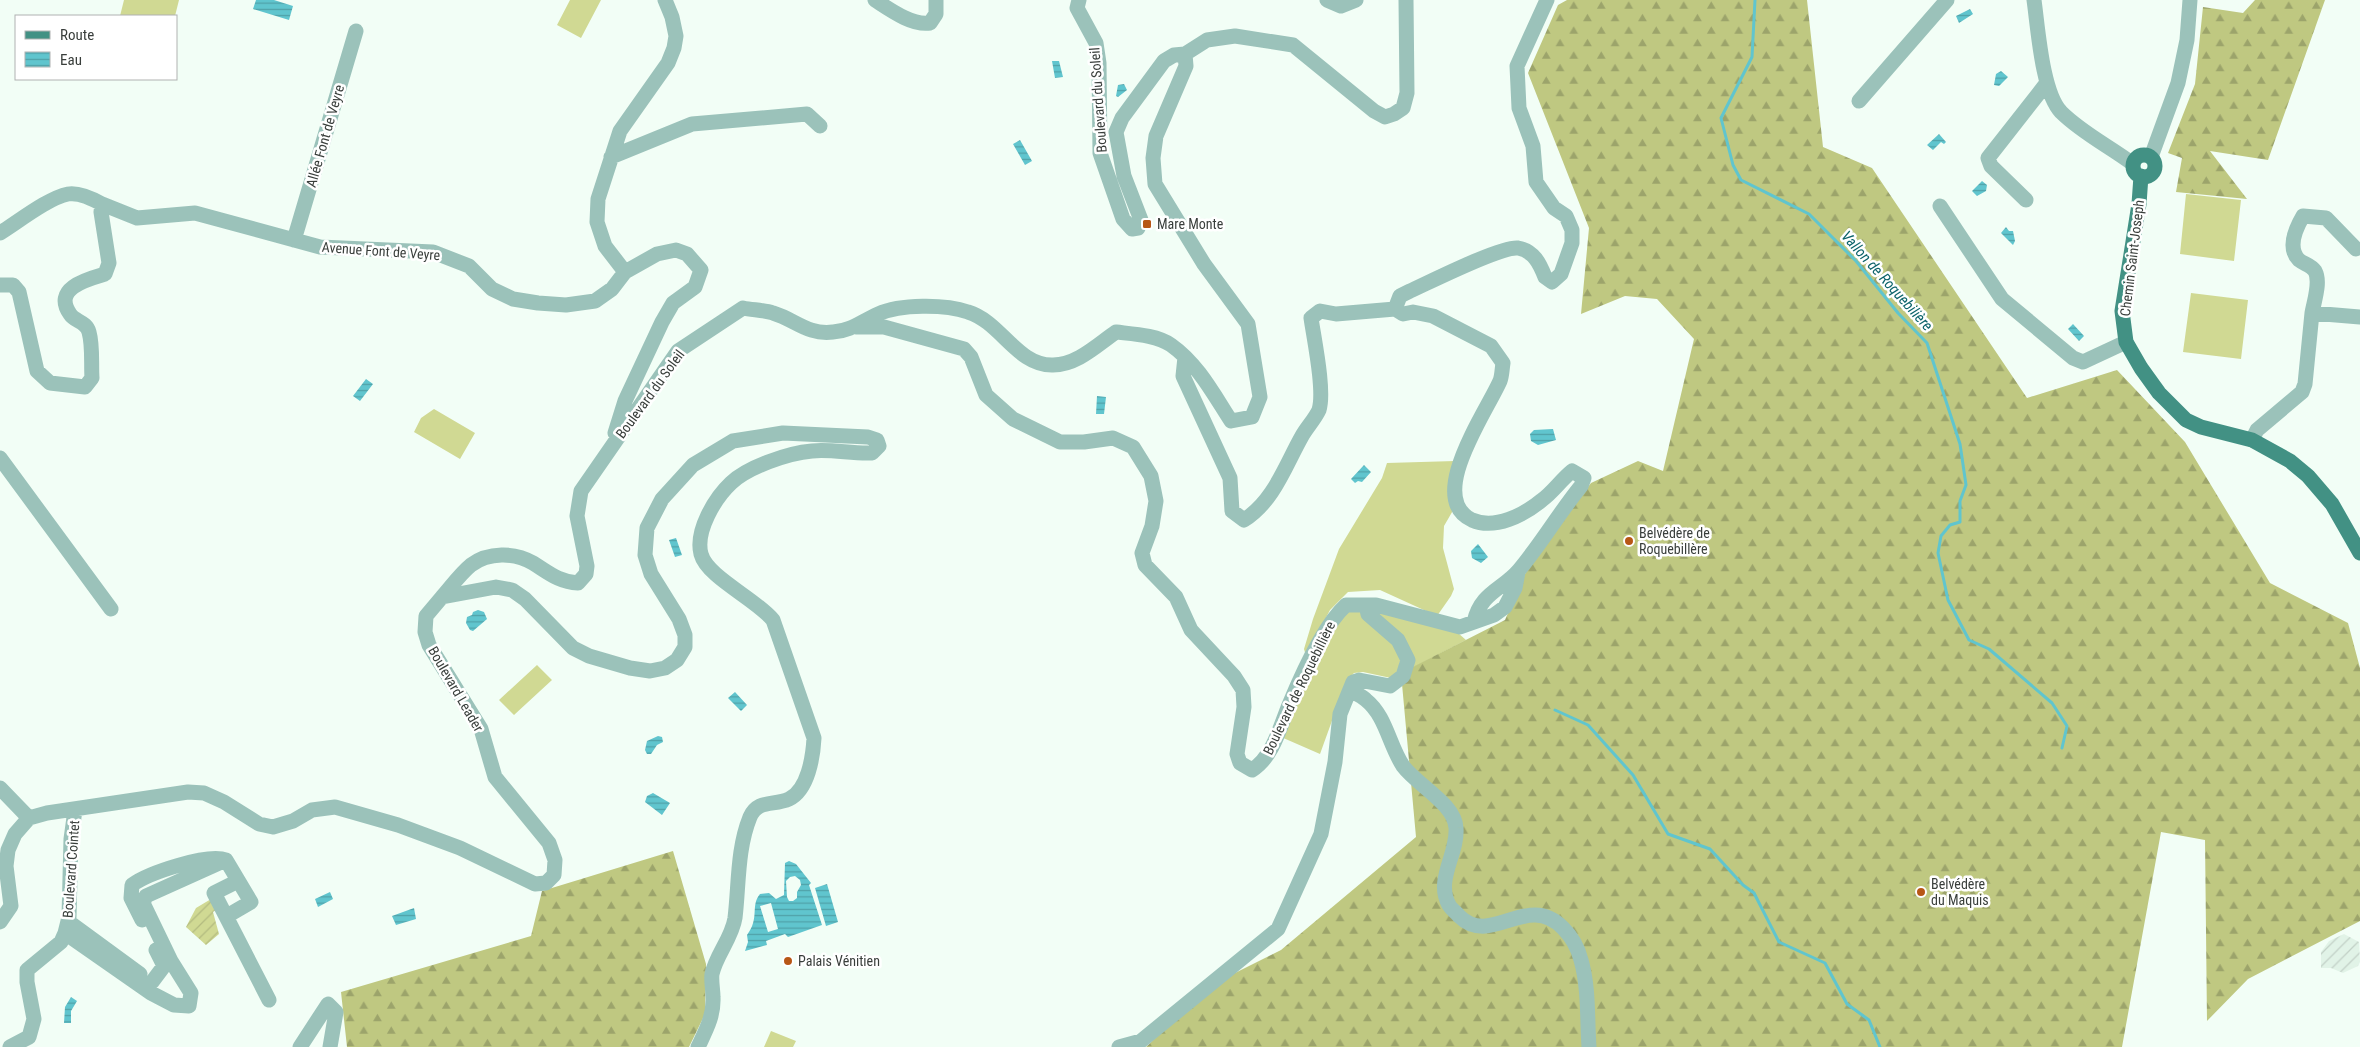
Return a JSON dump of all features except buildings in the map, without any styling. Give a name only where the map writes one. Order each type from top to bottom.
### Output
[{"type":"main road","points":[[2137,170],[2148,176],[2153,172],[2154,163],[2151,157]]},
{"type":"main road","name":"Chemin Saint-Joseph","points":[[2137,170],[2139,204],[2122,311],[2126,342],[2159,392],[2186,420],[2252,440],[2290,461],[2320,488],[2332,504],[2360,553]]},
{"type":"street","points":[[625,272],[606,246],[597,222],[598,199],[620,131],[668,63],[674,48],[676,36],[672,17],[665,6],[665,0]]},
{"type":"street","points":[[875,0],[906,18],[923,24],[930,23],[936,14],[936,0]]},
{"type":"street","name":"Boulevard du Soleil","points":[[442,597],[471,565],[484,557],[506,554],[529,560],[566,582],[578,583],[586,574],[587,566],[577,516],[581,491],[678,350],[742,308],[772,312],[815,333],[834,332],[855,327],[878,314],[900,307],[934,307],[969,312],[992,326],[1026,358],[1052,366],[1074,362],[1116,332],[1142,335],[1170,344],[1185,357],[1202,377],[1231,421],[1252,417],[1260,397],[1248,324],[1204,264],[1155,184],[1152,158],[1156,136],[1186,66],[1185,54],[1174,54],[1164,61],[1122,118],[1116,132],[1124,176],[1141,219],[1139,227],[1132,228],[1124,220],[1100,152],[1099,63],[1096,43],[1077,8],[1079,0]]},
{"type":"street","points":[[1327,0],[1341,6],[1356,0]]},
{"type":"street","points":[[1185,54],[1207,40],[1235,36],[1293,44],[1374,111],[1385,117],[1403,108],[1407,93],[1406,0]]},
{"type":"street","points":[[1185,357],[1183,376],[1230,478],[1232,512],[1244,520],[1258,511],[1288,466],[1302,436],[1319,410],[1320,391],[1311,318],[1320,311],[1331,324],[1395,309],[1400,296],[1410,290],[1497,253],[1517,248],[1531,253],[1540,264],[1545,278],[1552,282],[1561,274],[1572,244],[1572,230],[1566,216],[1554,208],[1536,182],[1532,146],[1519,108],[1517,66],[1547,0]]},
{"type":"street","points":[[1859,100],[1948,0]]},
{"type":"street","points":[[2034,0],[2046,84],[2059,110],[2090,136],[2137,170]]},
{"type":"street","points":[[2151,157],[2178,83],[2187,40],[2190,0]]},
{"type":"street","name":"Allée Font de Veyre","points":[[294,240],[356,32]]},
{"type":"street","points":[[2026,200],[1991,166],[1988,158],[2046,84]]},
{"type":"street","points":[[611,157],[692,124],[807,114],[820,126]]},
{"type":"street","name":"Avenue Font de Veyre","points":[[0,233],[41,207],[69,194],[88,197],[137,218],[194,213],[320,247],[433,252],[469,266],[492,289],[506,296],[538,303],[566,305],[594,301],[612,289],[625,272],[657,254],[676,250],[688,254],[701,270],[695,287],[673,303],[662,322],[625,401],[615,431],[614,441]]},
{"type":"street","points":[[0,285],[13,285],[19,292],[37,371],[50,383],[85,388],[92,378],[89,332],[85,324],[71,315],[66,304],[68,292],[77,282],[105,274],[109,263],[101,212],[102,204]]},
{"type":"street","points":[[1940,206],[2002,300],[2073,358],[2082,362],[2126,342]]},
{"type":"street","points":[[2252,440],[2257,430],[2302,392],[2305,384],[2316,292],[2316,274],[2314,268],[2298,259],[2293,246],[2296,228],[2303,216],[2326,218],[2356,249]]},
{"type":"street","name":"Boulevard de Roquebillière","points":[[1395,309],[1403,314],[1414,312],[1433,316],[1491,346],[1503,363],[1501,379],[1461,457],[1454,498],[1462,515],[1475,521],[1498,523],[1521,514],[1543,500],[1572,471],[1584,478],[1581,486],[1518,572],[1492,591],[1477,611],[1474,622]]},
{"type":"street","points":[[2312,313],[2360,317]]},
{"type":"street","name":"Boulevard de Roquebillière","points":[[855,327],[884,327],[964,349],[972,357],[986,395],[1013,419],[1060,442],[1084,442],[1113,438],[1133,447],[1150,476],[1156,501],[1152,526],[1142,553],[1145,565],[1176,597],[1191,630],[1234,676],[1243,690],[1244,708],[1238,754],[1240,763],[1252,770],[1263,763],[1294,694],[1334,616],[1346,605],[1366,604],[1391,608],[1460,627],[1494,615],[1505,607],[1516,588],[1518,572]]},
{"type":"street","points":[[442,597],[496,587],[512,590],[525,599],[573,648],[589,656],[630,668],[650,671],[665,668],[677,660],[685,648],[685,635],[679,620],[651,574],[645,555],[647,528],[662,499],[693,465],[733,441],[784,433],[868,437],[877,440],[879,446],[872,453],[811,451],[782,458],[750,471],[731,483],[709,511],[700,533],[701,554],[710,569],[764,610],[773,620],[814,738],[813,754],[801,787],[790,799],[766,803],[757,808],[750,817],[743,845],[734,920],[718,955],[712,976],[712,1018],[698,1047]]},
{"type":"street","points":[[0,458],[111,609]]},
{"type":"street","points":[[1258,511],[1263,512],[1275,505]]},
{"type":"street","name":"Boulevard Leader","points":[[29,818],[48,813],[188,792],[204,793],[224,802],[259,824],[273,827],[293,821],[312,810],[335,807],[398,825],[460,848],[535,884],[546,883],[554,875],[555,860],[549,843],[495,777],[481,729],[429,645],[425,632],[426,616],[442,597]]},
{"type":"street","points":[[1119,1047],[1141,1041],[1278,929],[1321,834],[1335,762],[1340,714],[1353,682],[1359,680],[1390,686],[1403,676],[1408,660],[1398,640],[1368,614],[1366,604]]},
{"type":"street","points":[[1350,690],[1367,700],[1380,718],[1404,766],[1448,808],[1456,827],[1443,889],[1449,906],[1463,919],[1475,926],[1488,926],[1534,914],[1554,918],[1572,936],[1582,960],[1587,998],[1588,1047]]},
{"type":"street","points":[[0,788],[29,818],[15,834],[8,850],[6,866],[11,906],[0,922]]},
{"type":"street","name":"Boulevard Cointet","points":[[10,1047],[29,1037],[34,1019],[26,982],[27,970],[61,942],[67,927],[71,839],[75,810]]},
{"type":"street","points":[[152,982],[164,966],[131,898],[132,885],[143,877],[211,858],[226,860]]},
{"type":"street","points":[[226,860],[251,902],[227,916]]},
{"type":"street","points":[[190,1001],[191,993],[171,961],[144,903],[146,896],[151,893],[226,860]]},
{"type":"street","points":[[238,881],[214,893],[269,1000]]},
{"type":"street","points":[[67,927],[174,1005],[190,1001]]},
{"type":"street","points":[[136,977],[152,982],[167,992],[190,1001]]},
{"type":"street","points":[[300,1047],[328,1004],[336,1012],[330,1047]]},
{"type":"shaded area","points":[[2344,934],[2359,942],[2360,962],[2358,966],[2343,973],[2331,968],[2321,968],[2321,952],[2329,941]]},
{"type":"green space","points":[[124,0],[179,0],[175,15],[120,15]]},
{"type":"green space","points":[[570,0],[601,0],[581,38],[557,25]]},
{"type":"green space","points":[[1567,0],[1807,0],[1823,147],[1872,168],[2027,398],[2117,370],[2185,442],[2270,583],[2348,623],[2360,668],[2360,921],[2248,979],[2207,1021],[2205,840],[2161,832],[2122,1047],[1146,1047],[1211,985],[1281,950],[1416,837],[1401,673],[1505,620],[1529,565],[1591,483],[1638,461],[1663,471],[1694,339],[1657,299],[1625,296],[1581,314],[1589,228],[1528,73],[1558,5]]},
{"type":"green space","points":[[2255,0],[2325,0],[2268,160],[2210,151],[2247,199],[2176,192],[2182,158],[2168,153],[2195,84],[2203,7],[2243,13]]},
{"type":"green space","points":[[2186,194],[2241,200],[2234,261],[2180,254]]},
{"type":"green space","points":[[2191,293],[2248,300],[2241,359],[2183,352]]},
{"type":"green space","points":[[434,409],[475,433],[460,459],[414,432],[421,418]]},
{"type":"green space","points":[[1455,461],[1455,507],[1444,526],[1443,548],[1454,589],[1437,616],[1380,590],[1348,592],[1330,610],[1306,656],[1304,649],[1313,619],[1339,549],[1382,478],[1387,463]]},
{"type":"green space","points":[[1361,611],[1401,652],[1399,670],[1391,678],[1363,672],[1354,673],[1346,682],[1320,754],[1281,737],[1302,687],[1340,612]]},
{"type":"green space","points":[[1378,611],[1458,633],[1466,640],[1412,668],[1378,616]]},
{"type":"green space","points":[[537,665],[552,680],[514,715],[499,700]]},
{"type":"green space","points":[[673,851],[706,964],[705,1014],[689,1047],[347,1047],[341,992],[531,936],[542,891]]},
{"type":"green space","points":[[211,899],[216,910],[213,912],[219,934],[206,945],[186,927],[196,908]]},
{"type":"green space","points":[[771,1031],[796,1041],[793,1047],[764,1047]]},
{"type":"water","points":[[256,0],[274,0],[293,6],[289,20],[253,9]]},
{"type":"water","points":[[1970,9],[1973,14],[1959,23],[1956,16]]},
{"type":"water","points":[[1052,61],[1059,61],[1063,77],[1055,78]]},
{"type":"water","points":[[2001,71],[2008,77],[1999,86],[1994,85],[1996,74]]},
{"type":"water","points":[[1124,84],[1127,90],[1118,97],[1116,96],[1118,85]]},
{"type":"water","points":[[1939,134],[1946,142],[1944,144],[1941,142],[1933,150],[1927,145]]},
{"type":"water","points":[[1020,140],[1032,161],[1025,165],[1013,144]]},
{"type":"water","points":[[1982,181],[1987,185],[1986,191],[1977,196],[1972,191]]},
{"type":"water","points":[[2006,227],[2009,231],[2013,231],[2015,241],[2013,245],[2001,233]]},
{"type":"water","points":[[2073,324],[2084,336],[2079,341],[2068,329]]},
{"type":"water","points":[[366,379],[373,384],[360,401],[353,396]]},
{"type":"water","points":[[1097,396],[1106,397],[1104,414],[1096,414]]},
{"type":"water","points":[[1553,429],[1556,440],[1538,445],[1531,441],[1530,434],[1534,430]]},
{"type":"water","points":[[1364,465],[1371,472],[1362,482],[1358,481],[1355,483],[1351,479]]},
{"type":"water","points":[[676,538],[682,555],[675,557],[669,540]]},
{"type":"water","points":[[1478,544],[1488,557],[1481,563],[1472,558],[1471,551]]},
{"type":"water","points":[[478,610],[484,612],[487,619],[473,631],[470,630],[466,623],[467,617]]},
{"type":"water","points":[[735,692],[747,705],[741,711],[728,698]]},
{"type":"water","points":[[658,736],[662,737],[663,742],[657,745],[651,754],[647,754],[645,750],[647,741]]},
{"type":"water","points":[[653,793],[670,803],[662,815],[645,802],[647,796]]},
{"type":"water","points":[[789,861],[796,864],[811,883],[809,885],[822,925],[788,937],[785,934],[766,941],[767,945],[745,951],[748,942],[747,935],[753,923],[757,899],[760,894],[769,893],[776,899],[784,895],[785,863]]},
{"type":"water","points":[[827,884],[838,922],[826,926],[815,888]]},
{"type":"water","points":[[330,892],[333,899],[318,907],[315,899]]},
{"type":"water","points":[[414,908],[416,919],[396,925],[392,916]]},
{"type":"water","points":[[71,997],[77,1001],[71,1011],[71,1023],[64,1023],[65,1007]]},
{"type":"pier","points":[[795,876],[800,880],[801,885],[797,892],[797,898],[789,901],[786,881],[790,877]]},
{"type":"pier","points":[[771,903],[778,929],[768,932],[760,906]]},
{"type":"waterway","name":"Vallon de Roquebilière","points":[[1755,0],[1752,57],[1721,118],[1733,165],[1741,180],[1809,214],[1856,261],[1898,313],[1927,343],[1960,444],[1966,485],[1960,501],[1960,522],[1950,525],[1941,536],[1938,553],[1948,600],[1969,640],[1989,649],[2052,703],[2067,726],[2062,748]]},
{"type":"waterway","points":[[1555,710],[1588,725],[1633,775],[1668,834],[1710,849],[1743,885],[1754,893],[1779,942],[1825,963],[1847,1004],[1869,1020],[1880,1047]]},
{"type":"place","name":"Mare Monte","points":[[1147,224]]},
{"type":"place","name":"Belvédère de Roquebillère","points":[[1629,541]]},
{"type":"place","name":"Belvédère du Maquis","points":[[1921,892]]},
{"type":"place","name":"Palais Vénitien","points":[[788,961]]}]
